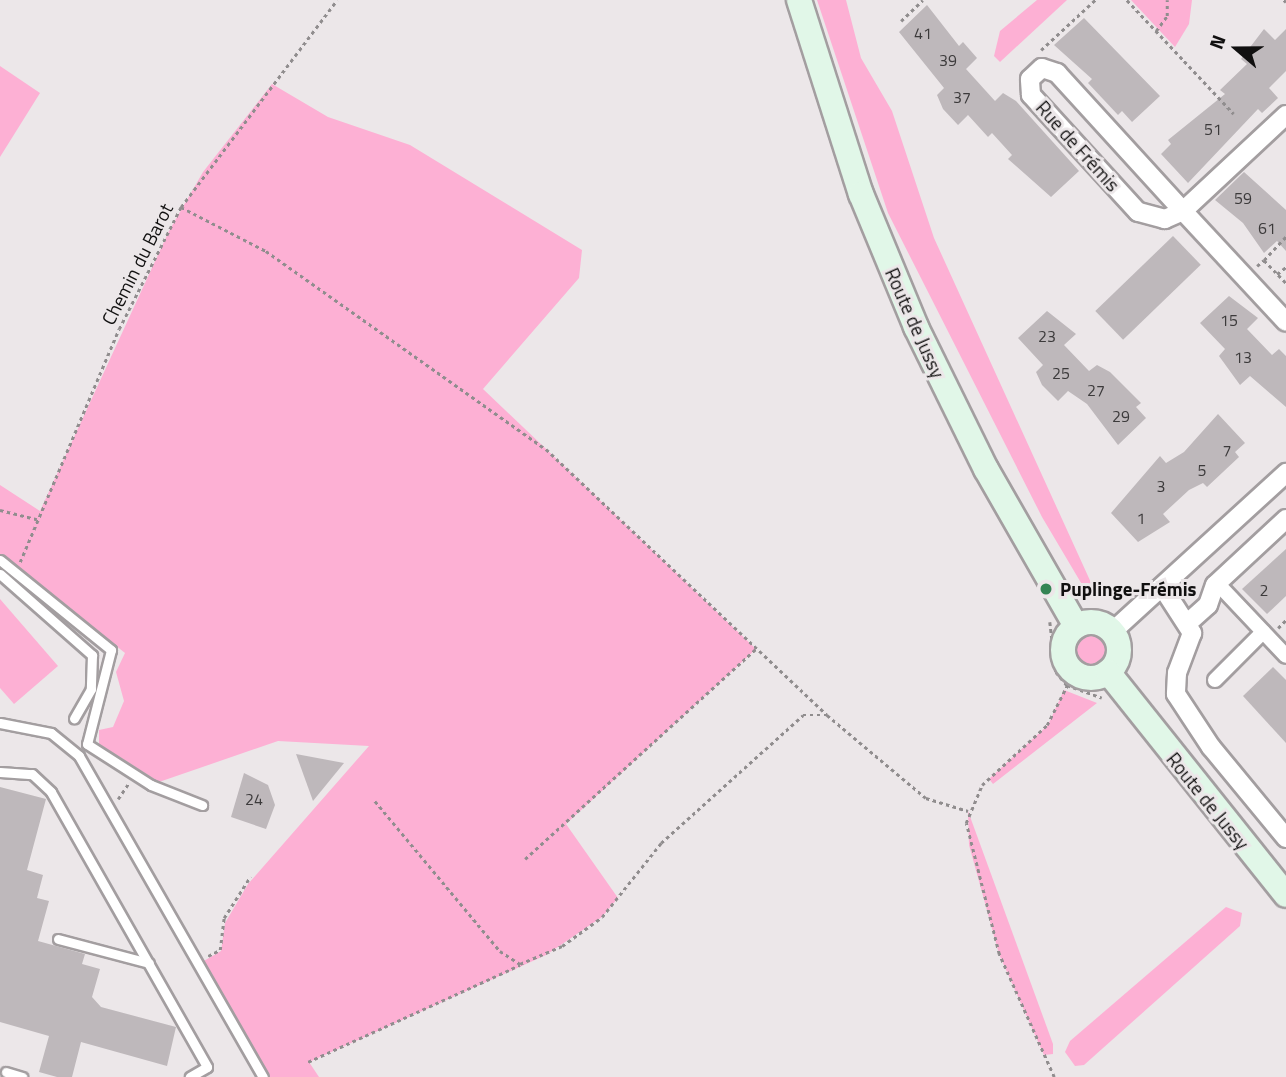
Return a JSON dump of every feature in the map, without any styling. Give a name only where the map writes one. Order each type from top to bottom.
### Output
[{"type":"main road","name":"Route de Jussy","points":[[799,0],[861,194],[916,327],[986,469],[1076,626]]},
{"type":"main road","points":[[1096,622],[1112,632],[1119,652],[1108,672],[1091,678],[1074,672],[1063,648],[1076,626],[1096,622]]},
{"type":"main road","name":"Route de Jussy","points":[[1108,672],[1286,895]]},
{"type":"street","name":"Rue de Frémis","points":[[1183,211],[1165,219],[1138,212],[1031,95],[1035,72],[1057,73],[1286,322]]},
{"type":"street","points":[[1183,211],[1286,115]]},
{"type":"street","points":[[1112,632],[1286,474]]},
{"type":"street","points":[[1189,621],[1208,605],[1217,583],[1286,519]]},
{"type":"street","points":[[1217,583],[1286,656]]},
{"type":"street","points":[[1163,588],[1189,621],[1192,643],[1177,673],[1176,694],[1211,747],[1286,838]]},
{"type":"street","points":[[1215,680],[1263,632]]},
{"type":"lane","points":[[0,560],[111,650],[87,744],[134,776],[202,805]]},
{"type":"lane","points":[[0,574],[92,656],[91,689],[74,719]]},
{"type":"lane","points":[[0,723],[51,733],[79,756],[263,1077]]},
{"type":"lane","points":[[0,772],[32,774],[51,792],[207,1067],[190,1077]]},
{"type":"lane","points":[[58,939],[149,963]]},
{"type":"lane","points":[[6,1072],[22,1077]]},
{"type":"path","name":"Chemin du Barot","points":[[13,571],[38,519],[119,328],[181,207],[337,0]]},
{"type":"path","points":[[901,21],[923,0]]},
{"type":"path","points":[[1035,72],[1030,65],[1046,45],[1094,0]]},
{"type":"path","points":[[1127,0],[1234,114]]},
{"type":"path","points":[[1156,31],[1167,16],[1167,0]]},
{"type":"path","points":[[181,207],[266,251],[386,332],[437,377],[487,403],[546,449],[827,715],[926,798],[968,811]]},
{"type":"path","points":[[1244,277],[1286,236]]},
{"type":"path","points":[[1264,260],[1286,284]]},
{"type":"path","points":[[1278,274],[1286,267]]},
{"type":"path","points":[[0,510],[38,519]]},
{"type":"path","points":[[525,859],[756,649]]},
{"type":"path","points":[[1054,1077],[988,922],[968,811],[982,785],[1048,725],[1074,672]]},
{"type":"path","points":[[308,1062],[523,964],[602,917],[661,842],[789,725],[811,713],[827,715]]},
{"type":"path","points":[[117,804],[134,776]]},
{"type":"path","points":[[374,802],[500,951],[523,964]]},
{"type":"path","points":[[197,948],[203,959],[220,950],[224,918],[250,877]]},
{"type":"shaded area","points":[[817,0],[846,0],[861,58],[892,111],[934,238],[1098,598],[1090,598],[1042,517],[888,213]]},
{"type":"shaded area","points":[[1037,0],[1067,0],[1000,62],[994,56],[1000,31]]},
{"type":"shaded area","points":[[1131,0],[1192,0],[1189,24],[1175,47]]},
{"type":"shaded area","points":[[0,66],[40,93],[0,157]]},
{"type":"shaded area","points":[[272,84],[328,117],[410,145],[582,250],[579,278],[483,389],[756,649],[566,824],[618,898],[602,917],[546,955],[309,1062],[319,1077],[269,1077],[202,962],[221,951],[225,923],[248,884],[369,746],[278,741],[159,782],[99,744],[99,730],[113,727],[124,701],[116,672],[125,653],[20,569],[0,560],[0,485],[40,511],[169,231],[203,172]]},
{"type":"shaded area","points":[[0,599],[58,666],[14,704],[0,688]]},
{"type":"shaded area","points":[[1091,631],[1104,637],[1110,650],[1104,663],[1091,669],[1078,663],[1072,650],[1078,637]]},
{"type":"shaded area","points":[[1064,690],[1097,703],[993,784],[989,779],[1048,725]]},
{"type":"shaded area","points":[[968,811],[1053,1044],[1053,1054],[1044,1055],[999,954],[969,845]]},
{"type":"shaded area","points":[[1226,907],[1242,913],[1240,926],[1084,1065],[1075,1066],[1065,1052],[1070,1041]]},
{"type":"building","points":[[927,5],[959,46],[963,42],[977,58],[966,69],[995,101],[1003,93],[1016,101],[1079,171],[1051,197],[1008,159],[1012,155],[992,133],[988,137],[968,115],[958,125],[943,109],[937,95],[944,88],[899,32]]},
{"type":"building","points":[[1084,18],[1160,96],[1132,122],[1122,111],[1118,115],[1088,83],[1092,79],[1054,45]]},
{"type":"building","points":[[1264,29],[1275,40],[1286,29],[1286,71],[1269,88],[1278,98],[1262,113],[1258,109],[1188,183],[1161,154],[1171,144],[1168,140],[1225,94],[1220,90],[1247,64],[1241,59]]},
{"type":"building","points":[[1244,172],[1286,210],[1286,251],[1277,241],[1264,253],[1243,223],[1215,200]]},
{"type":"building","points":[[1173,236],[1201,265],[1123,340],[1095,311]]},
{"type":"building","points":[[1229,296],[1258,318],[1247,329],[1272,355],[1279,349],[1286,356],[1286,407],[1250,376],[1240,385],[1219,356],[1225,349],[1200,323]]},
{"type":"building","points":[[1047,311],[1076,334],[1064,345],[1089,371],[1097,365],[1110,372],[1141,403],[1136,407],[1146,418],[1118,445],[1087,404],[1068,391],[1058,401],[1042,385],[1036,372],[1043,365],[1018,338]]},
{"type":"building","points":[[1218,414],[1245,443],[1235,452],[1239,457],[1207,487],[1203,483],[1189,490],[1163,514],[1170,522],[1138,542],[1111,513],[1160,456],[1166,463],[1184,452]]},
{"type":"building","points":[[1286,549],[1286,596],[1267,614],[1242,589]]},
{"type":"building","points":[[1273,667],[1286,680],[1286,743],[1243,696]]},
{"type":"building","points":[[296,754],[344,763],[313,801]]},
{"type":"building","points":[[244,773],[268,785],[275,805],[266,829],[231,817]]},
{"type":"building","points":[[0,787],[46,799],[27,870],[43,875],[37,898],[49,901],[38,941],[85,954],[82,964],[100,969],[92,997],[101,1007],[176,1027],[167,1066],[81,1042],[72,1077],[57,1077],[39,1072],[49,1036],[0,1022]]},
{"type":"place","name":"Puplinge-Frémis","points":[[1046,589]]}]
